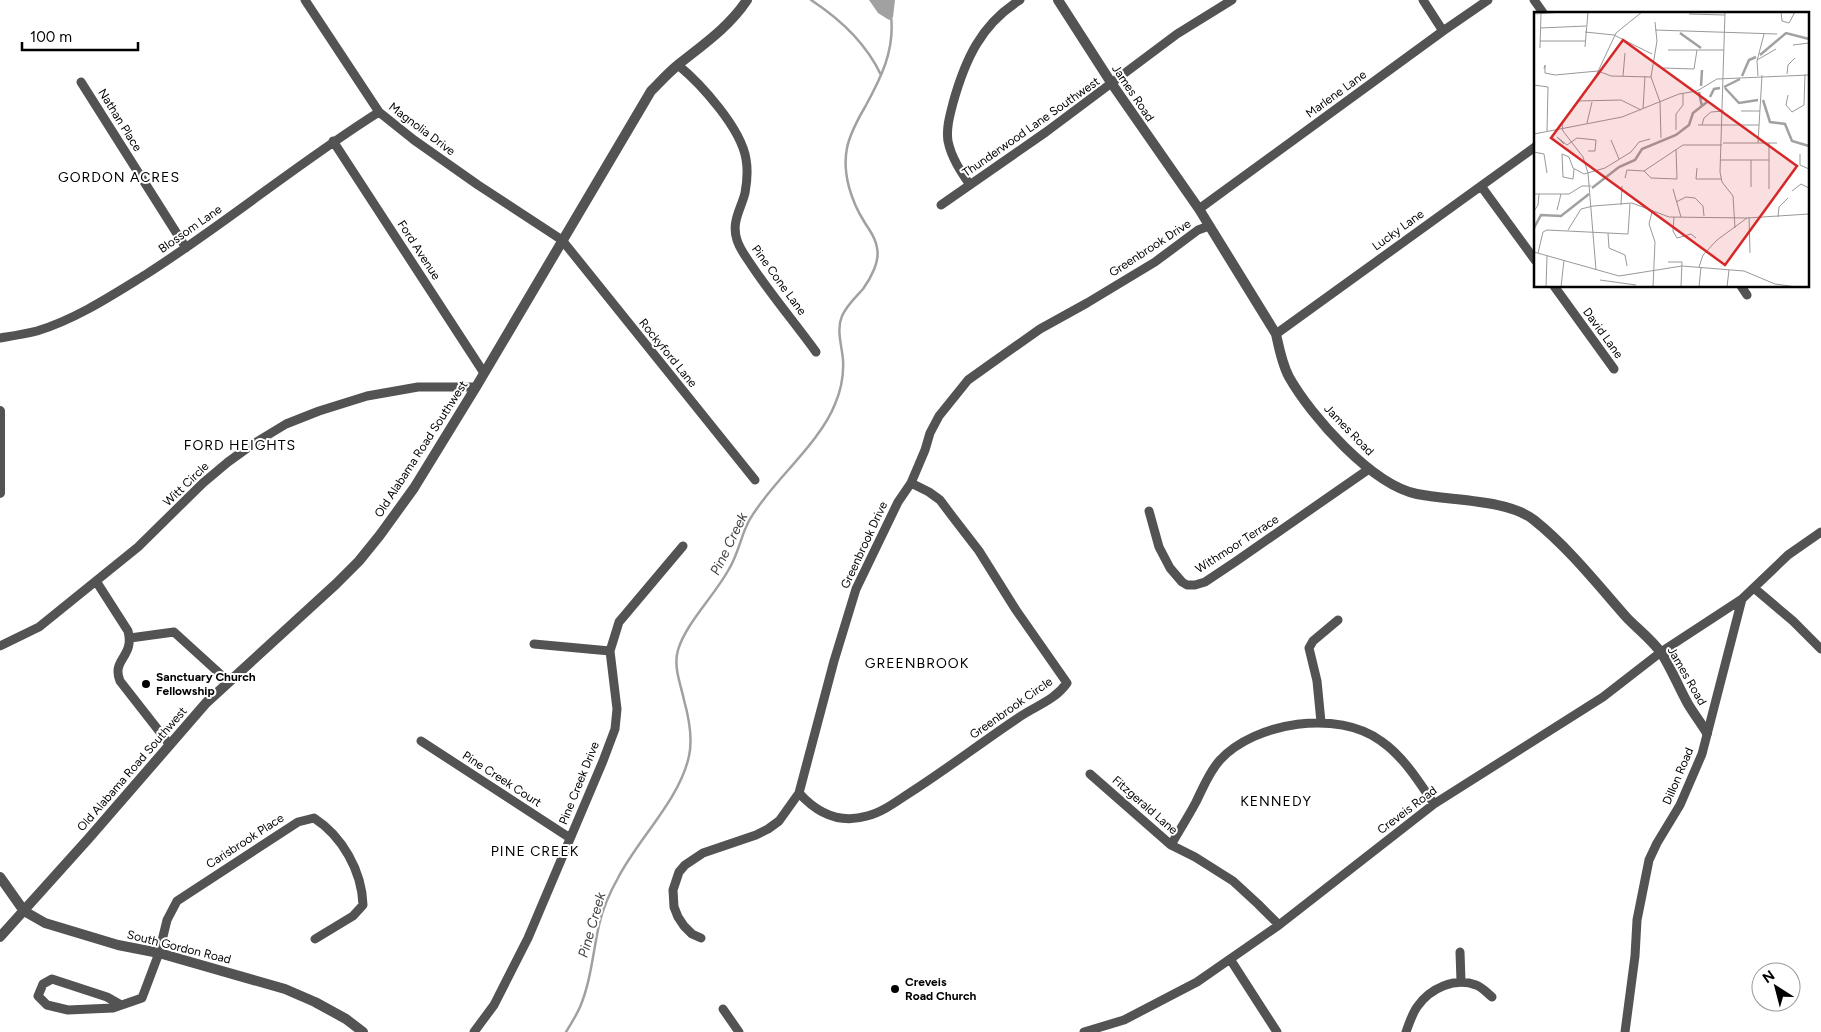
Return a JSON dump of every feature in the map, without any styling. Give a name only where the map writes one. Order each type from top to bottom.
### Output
[{"type":"street","name":"Magnolia Drive","points":[[305,0],[379,112],[414,140],[485,190],[562,240]]},
{"type":"street","name":"Old Alabama Road Southwest","points":[[0,937],[206,703],[359,561],[414,488],[476,387],[639,108],[651,91],[678,64],[710,41],[728,25],[747,0]]},
{"type":"street","points":[[970,185],[956,163],[948,142],[949,124],[956,93],[968,57],[983,34],[1020,0]]},
{"type":"street","name":"James Road","points":[[1058,0],[1112,84],[1199,209],[1276,334],[1282,361],[1288,375],[1323,424],[1369,469],[1390,483],[1414,494],[1489,504],[1522,513],[1534,520],[1568,551],[1632,624],[1661,652],[1688,705],[1707,733]]},
{"type":"street","name":"Thunderwood Lane Southwest","points":[[941,205],[1112,84],[1177,34],[1232,0]]},
{"type":"street","points":[[1423,0],[1443,30]]},
{"type":"street","name":"Marlene Lane","points":[[1199,209],[1443,30],[1488,0]]},
{"type":"street","points":[[1534,0],[1543,12]]},
{"type":"street","name":"Pine Cone Lane","points":[[678,64],[697,82],[718,107],[742,144],[746,158],[747,174],[745,194],[735,220],[734,231],[737,242],[759,276],[816,352]]},
{"type":"street","name":"Nathan Place","points":[[81,82],[186,248]]},
{"type":"street","name":"Blossom Lane","points":[[0,338],[37,331],[79,314],[122,289],[186,248],[333,141],[379,112]]},
{"type":"street","name":"Ford Avenue","points":[[333,141],[484,373]]},
{"type":"street","name":"Lucky Lane","points":[[1276,334],[1534,148]]},
{"type":"street","points":[[1481,186],[1534,259]]},
{"type":"street","name":"Greenbrook Drive","points":[[701,938],[692,934],[684,926],[674,907],[673,890],[679,872],[685,865],[703,853],[756,835],[779,822],[799,793],[834,661],[856,589],[898,502],[911,483],[930,433],[952,399],[968,380],[1040,329],[1087,304],[1163,256],[1198,230],[1209,226]]},
{"type":"street","name":"Rockyford Lane","points":[[562,240],[755,480]]},
{"type":"street","name":"David Lane","points":[[1555,288],[1614,369]]},
{"type":"street","points":[[1742,288],[1747,295]]},
{"type":"street","name":"Witt Circle","points":[[0,646],[40,627],[138,547],[203,483],[222,467],[253,444],[286,424],[319,411],[367,396],[418,387],[476,387]]},
{"type":"street","points":[[0,411],[0,493]]},
{"type":"street","name":"Withmoor Terrace","points":[[1150,511],[1159,547],[1170,568],[1182,582],[1187,585],[1195,585],[1205,582],[1235,562],[1369,469]]},
{"type":"street","name":"Greenbrook Circle","points":[[799,793],[812,806],[831,817],[851,818],[866,816],[882,810],[923,784],[1019,717],[1057,695],[1067,683],[978,551],[952,516],[934,496],[911,483]]},
{"type":"street","points":[[1742,599],[1788,555],[1821,532]]},
{"type":"street","name":"Pine Creek Drive","points":[[474,1032],[494,1005],[518,960],[603,761],[614,729],[617,709],[610,651],[619,622],[683,546]]},
{"type":"street","points":[[96,581],[128,631],[130,638],[126,654],[118,666],[120,681],[170,745]]},
{"type":"street","points":[[1754,588],[1821,649]]},
{"type":"street","name":"Creveis Road","points":[[1084,1032],[1124,1020],[1197,982],[1278,925],[1434,804],[1603,697],[1661,652],[1742,599]]},
{"type":"street","name":"Dillon Road","points":[[1625,1032],[1635,956],[1637,920],[1649,860],[1657,843],[1680,806],[1702,754],[1742,599]]},
{"type":"street","points":[[1321,722],[1317,681],[1309,648],[1313,641],[1338,620]]},
{"type":"street","points":[[130,638],[174,632],[229,682]]},
{"type":"street","points":[[534,644],[610,651]]},
{"type":"street","points":[[1172,845],[1218,761],[1232,747],[1257,734],[1288,726],[1321,722],[1345,725],[1380,740],[1411,770],[1434,804]]},
{"type":"street","name":"Pine Creek Court","points":[[421,741],[570,838]]},
{"type":"street","name":"Fitzgerald Lane","points":[[1090,774],[1172,845],[1233,881],[1278,925]]},
{"type":"street","name":"Carisbrook Place","points":[[159,954],[167,920],[177,901],[298,822],[314,818],[325,825],[352,859],[363,890],[363,905],[353,916],[314,939]]},
{"type":"street","name":"South Gordon Road","points":[[0,877],[24,912],[33,918],[61,928],[244,977],[300,995],[346,1019],[363,1032]]},
{"type":"street","points":[[1460,952],[1461,981]]},
{"type":"street","points":[[121,1005],[107,997],[52,979],[43,984],[38,996],[47,1005],[68,1010],[113,1008],[142,998],[159,954]]},
{"type":"street","points":[[1230,959],[1277,1032]]},
{"type":"street","points":[[1406,1032],[1417,1007],[1432,992],[1446,985],[1461,981],[1478,986],[1492,997]]},
{"type":"street","points":[[723,1009],[739,1032]]},
{"type":"shaded area","points":[[869,0],[895,0],[893,17],[889,20],[878,13]]},
{"type":"waterway","points":[[811,0],[832,15],[860,42],[881,75]]},
{"type":"waterway","name":"Pine Creek","points":[[566,1032],[577,1014],[584,997],[599,925],[615,883],[626,863],[677,788],[689,756],[690,728],[676,663],[682,640],[694,619],[729,569],[752,516],[813,441],[829,416],[839,393],[843,366],[839,332],[840,321],[846,308],[869,280],[876,264],[878,253],[874,238],[856,206],[849,187],[846,167],[847,148],[854,126],[886,63],[891,40],[891,16]]},
{"type":"place","name":"Sanctuary Church Fellowship","points":[[146,684]]},
{"type":"place","name":"Creveis Road Church","points":[[895,989]]},
{"type":"district","name":"GORDON ACRES","points":[[119,177]]},
{"type":"district","name":"FORD HEIGHTS","points":[[240,445]]},
{"type":"district","name":"GREENBROOK","points":[[917,663]]},
{"type":"district","name":"KENNEDY","points":[[1276,801]]},
{"type":"district","name":"PINE CREEK","points":[[535,851]]}]
